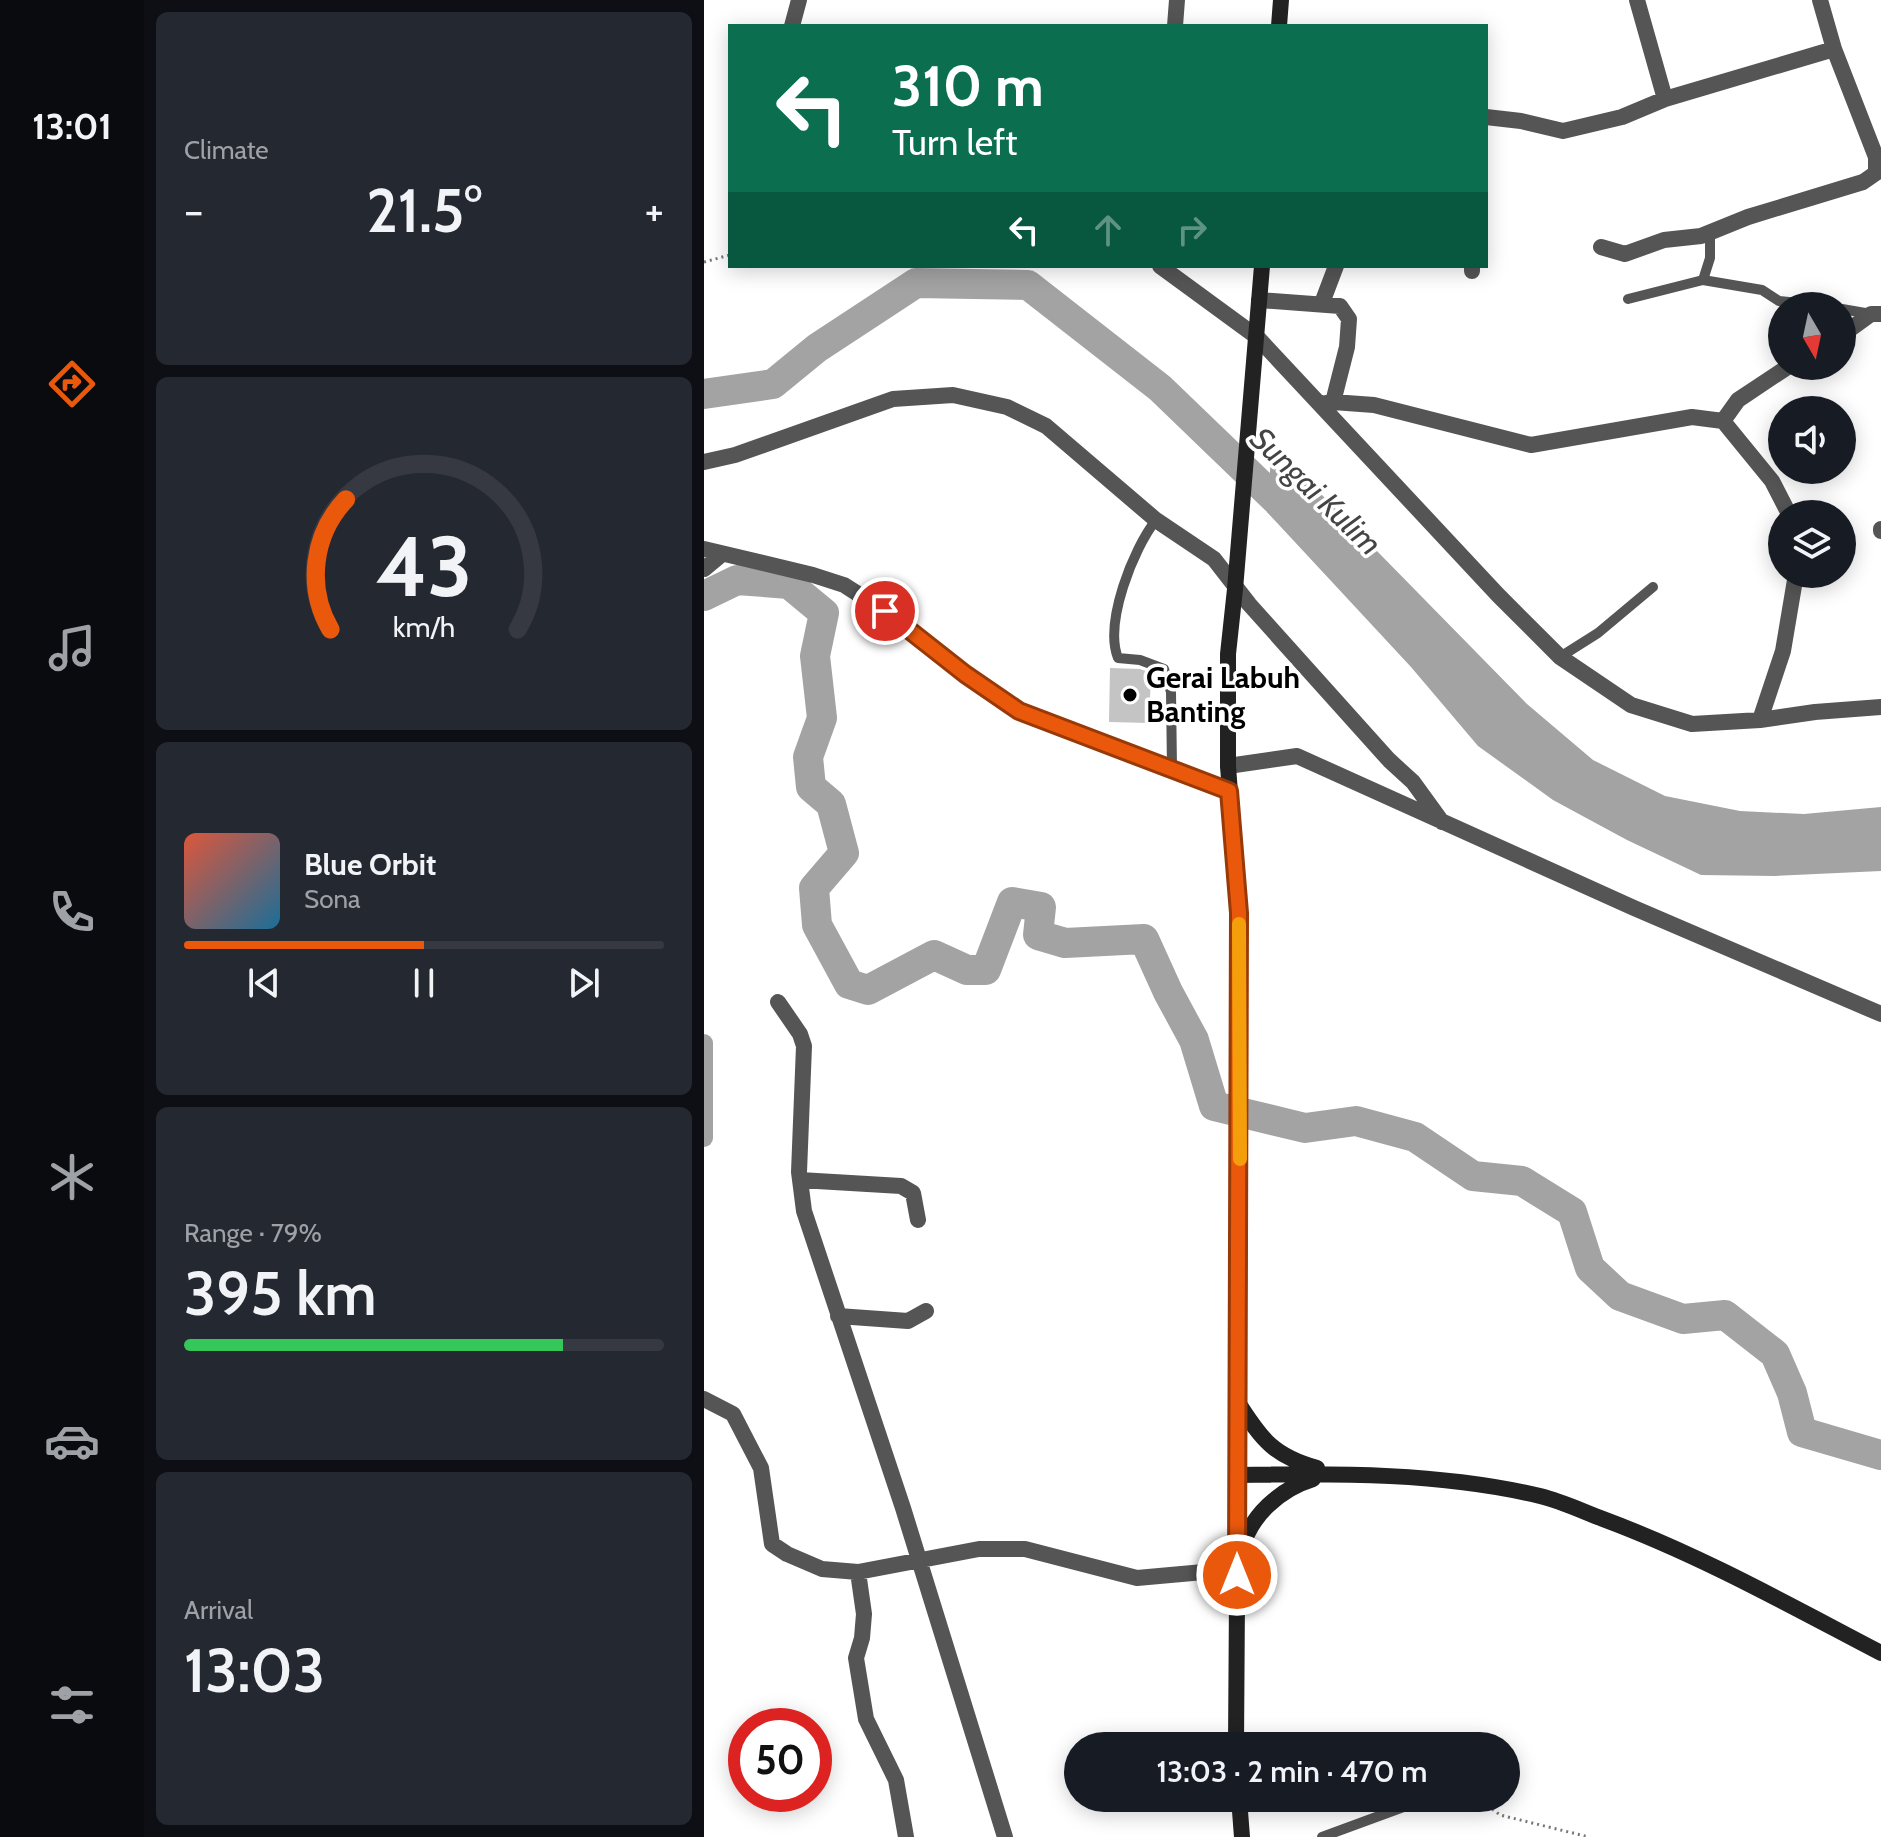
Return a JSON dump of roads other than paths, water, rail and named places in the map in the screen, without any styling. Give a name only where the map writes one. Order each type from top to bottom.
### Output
[{"type":"main road","points":[[1279,24],[1281,0]]},
{"type":"main road","points":[[1236,1732],[1239,913],[1229,791],[1228,654],[1262,268]]},
{"type":"main road","points":[[1239,1404],[1260,1438],[1294,1462],[1334,1473]]},
{"type":"main road","points":[[1237,1569],[1246,1534],[1268,1504],[1298,1483],[1334,1473]]},
{"type":"main road","points":[[1238,1475],[1334,1473],[1488,1486],[1542,1497],[1639,1532],[1709,1563],[1881,1653]]},
{"type":"main road","points":[[1240,1812],[1242,1837]]},
{"type":"street","points":[[793,24],[799,0]]},
{"type":"street","points":[[1175,24],[1177,0]]},
{"type":"street","points":[[1637,0],[1665,99]]},
{"type":"street","points":[[1601,247],[1625,254],[1664,240],[1710,232],[1748,217],[1863,182],[1876,173],[1876,157],[1834,49],[1820,0]]},
{"type":"street","points":[[1488,117],[1563,131],[1622,117],[1665,99],[1834,49]]},
{"type":"street","points":[[1163,268],[1257,337],[1327,403],[1498,595],[1560,657],[1631,705],[1692,724],[1881,707]]},
{"type":"street","points":[[1322,303],[1335,268]]},
{"type":"street","points":[[1259,300],[1340,306],[1349,319],[1347,347],[1327,403]]},
{"type":"street","points":[[1856,326],[1876,314]]},
{"type":"street","points":[[1723,421],[1738,400],[1768,380]]},
{"type":"street","points":[[704,462],[735,455],[893,399],[953,395],[1007,407],[1046,426],[1156,520],[1214,559],[1235,589],[1389,760],[1413,782],[1442,822]]},
{"type":"street","points":[[1327,403],[1374,405],[1531,445],[1692,417],[1723,421],[1772,481],[1782,500]]},
{"type":"street","points":[[704,549],[844,585],[885,611],[965,674],[1019,711],[1229,791]]},
{"type":"street","points":[[704,569],[722,554]]},
{"type":"street","points":[[1760,720],[1783,651],[1794,588]]},
{"type":"street","points":[[1228,766],[1297,756],[1881,1014]]},
{"type":"street","points":[[778,1002],[800,1034],[804,1046],[800,1180],[804,1211],[1005,1837]]},
{"type":"street","points":[[800,1180],[901,1186],[913,1193],[918,1220]]},
{"type":"street","points":[[838,1316],[908,1321],[926,1311]]},
{"type":"street","points":[[704,1399],[733,1414],[761,1468],[772,1544],[822,1569],[858,1572],[979,1549],[1025,1549],[1137,1578],[1237,1569]]},
{"type":"street","points":[[858,1572],[864,1614],[856,1658],[866,1719],[896,1780],[906,1837]]},
{"type":"lane","points":[[1703,280],[1710,258],[1710,232]]},
{"type":"lane","points":[[1628,299],[1703,280],[1762,290],[1768,294]]},
{"type":"lane","points":[[1856,311],[1876,314]]},
{"type":"lane","points":[[1156,520],[1142,538],[1122,592],[1112,644],[1118,658],[1140,660],[1164,669],[1171,692],[1172,769]]},
{"type":"lane","points":[[1560,657],[1598,633],[1653,587]]},
{"type":"lane","points":[[1322,1837],[1390,1812]]},
{"type":"water","points":[[1272,444],[1527,704],[1593,760],[1665,796],[1740,811],[1804,814],[1881,807],[1881,871],[1775,876],[1701,875],[1553,800],[1478,746],[1411,667],[1267,512]]},
{"type":"waterway","name":"Sungai Kulim","points":[[704,394],[773,384],[817,348],[916,283],[1028,285],[1160,388],[1297,520]]},
{"type":"waterway","points":[[704,596],[737,580],[789,584],[824,613],[815,656],[822,718],[808,757],[811,787],[831,804],[844,853],[814,888],[817,925],[849,984],[868,990],[934,955],[967,970],[986,970],[1012,902],[1041,907],[1038,935],[1065,943],[1144,939],[1194,1040],[1214,1106],[1305,1128],[1356,1121],[1415,1137],[1473,1176],[1522,1181],[1572,1212],[1590,1268],[1620,1296],[1683,1319],[1725,1315],[1775,1354],[1792,1393],[1802,1432],[1881,1455]]},
{"type":"waterway","points":[[704,1043],[704,1138]]},
{"type":"place","name":"Gerai Labuh Banting","points":[[1130,695]]}]
